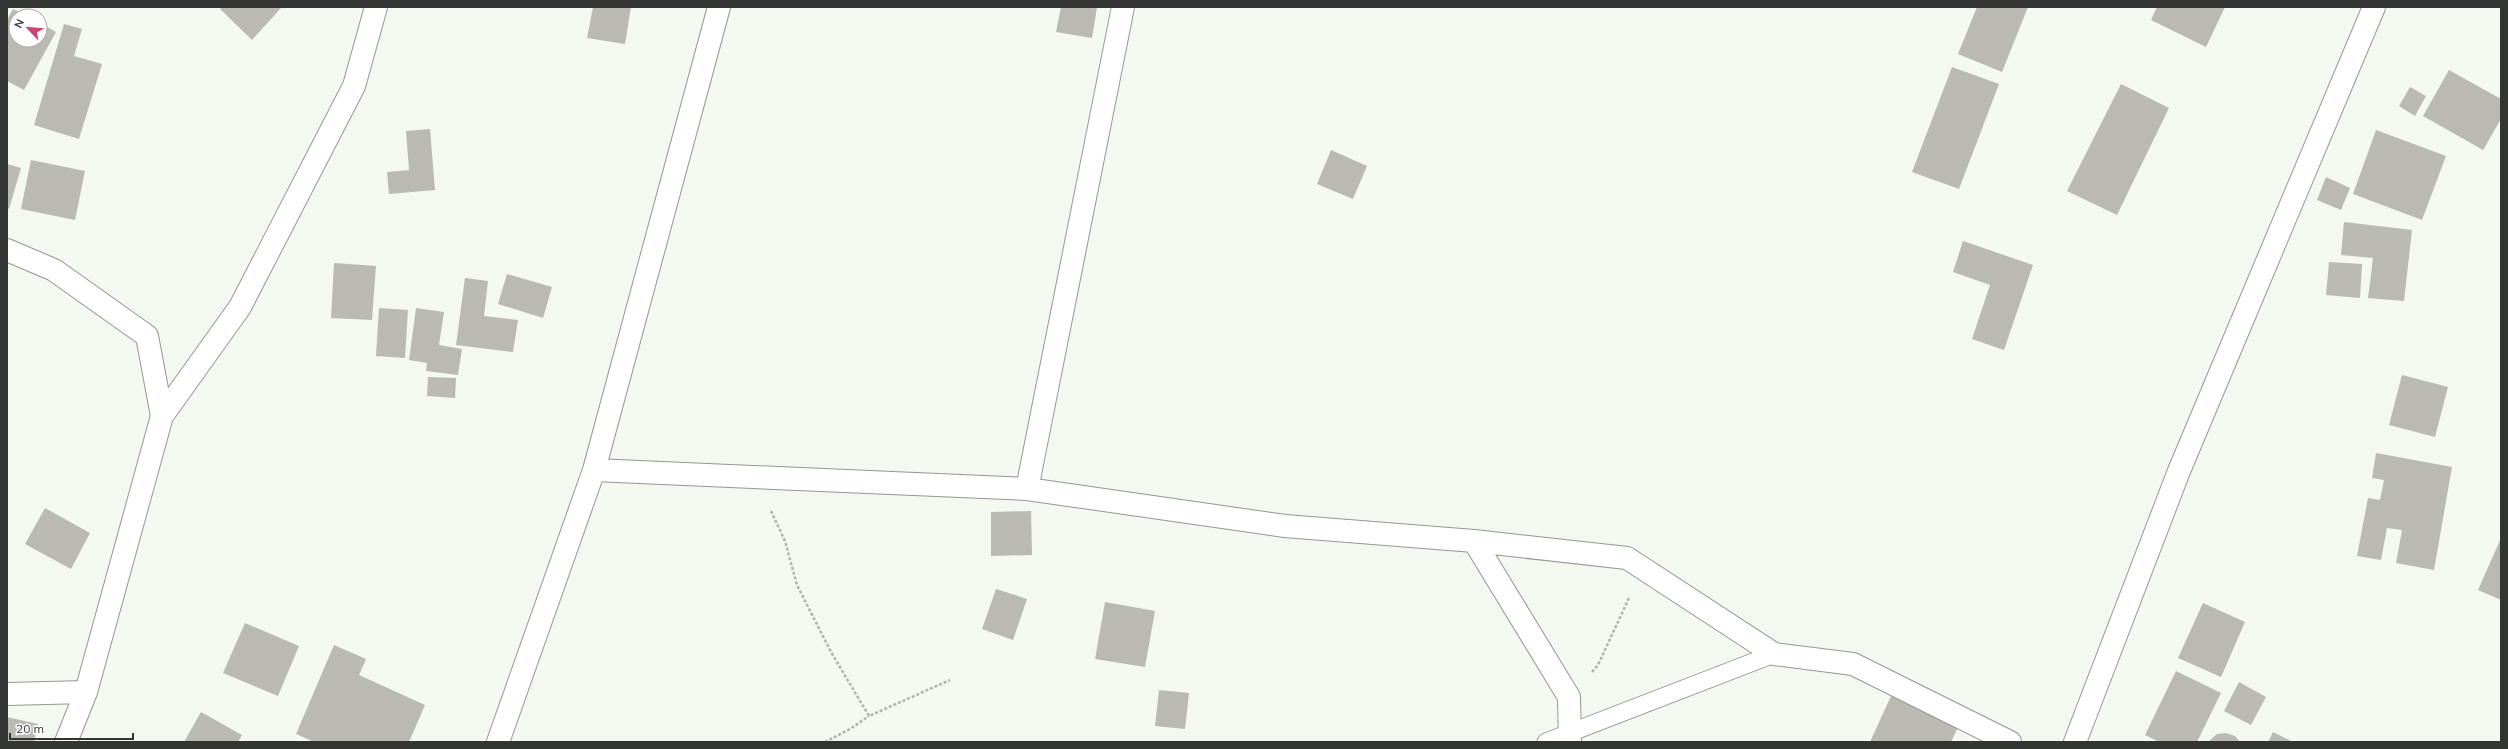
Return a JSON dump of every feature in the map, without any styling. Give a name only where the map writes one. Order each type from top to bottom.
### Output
[{"type":"street","points":[[66,742],[86,692],[162,416],[240,307],[354,86],[376,7]]},
{"type":"street","points":[[498,742],[594,470],[719,7]]},
{"type":"street","points":[[1027,489],[1123,7]]},
{"type":"street","points":[[2075,742],[2179,471],[2374,7]]},
{"type":"street","points":[[7,250],[54,270],[147,336],[162,416]]},
{"type":"street","points":[[594,470],[1027,489],[1284,526],[1474,542],[1627,558],[1774,654],[1853,664],[2010,742]]},
{"type":"street","points":[[1474,542],[1569,697],[1570,738]]},
{"type":"street","points":[[7,694],[86,692]]},
{"type":"lane","points":[[1546,742],[1570,738],[1774,654]]},
{"type":"path","points":[[756,478],[785,541],[797,585],[831,652],[869,716]]},
{"type":"path","points":[[1569,697],[1598,665],[1630,596],[1627,558]]},
{"type":"path","points":[[825,742],[850,729],[869,716],[950,680]]},
{"type":"building","points":[[223,7],[281,8],[252,40],[220,9]]},
{"type":"building","points":[[593,7],[631,7],[625,44],[587,38]]},
{"type":"building","points":[[1061,7],[1097,7],[1092,38],[1056,32]]},
{"type":"building","points":[[1977,7],[2028,7],[2002,72],[1958,54]]},
{"type":"building","points":[[2157,7],[2225,7],[2206,47],[2151,20]]},
{"type":"building","points":[[8,18],[8,48],[47,48],[24,90],[7,81]]},
{"type":"building","points":[[64,24],[82,29],[74,56],[102,64],[79,139],[34,125]]},
{"type":"building","points":[[48,28],[56,32],[48,46]]},
{"type":"building","points":[[1952,67],[1999,84],[1959,189],[1912,172]]},
{"type":"building","points":[[2449,70],[2501,99],[2501,119],[2483,150],[2423,116]]},
{"type":"building","points":[[2121,84],[2169,108],[2117,215],[2067,191]]},
{"type":"building","points":[[2410,87],[2426,96],[2415,116],[2399,106]]},
{"type":"building","points":[[430,129],[435,190],[389,194],[387,172],[409,170],[406,131]]},
{"type":"building","points":[[2376,130],[2446,156],[2422,220],[2353,194]]},
{"type":"building","points":[[1331,150],[1367,166],[1353,199],[1317,184]]},
{"type":"building","points":[[31,160],[85,171],[75,220],[21,209]]},
{"type":"building","points":[[7,164],[21,168],[9,209],[7,208]]},
{"type":"building","points":[[2326,177],[2350,188],[2341,210],[2317,200]]},
{"type":"building","points":[[2344,222],[2412,230],[2404,301],[2368,298],[2373,258],[2341,255]]},
{"type":"building","points":[[1963,241],[2033,265],[2004,350],[1972,339],[1990,285],[1953,272]]},
{"type":"building","points":[[2329,262],[2362,264],[2360,298],[2326,295]]},
{"type":"building","points":[[334,263],[376,266],[372,320],[331,318]]},
{"type":"building","points":[[507,274],[552,287],[543,318],[498,304]]},
{"type":"building","points":[[465,278],[488,281],[484,316],[518,320],[513,352],[456,345]]},
{"type":"building","points":[[379,308],[408,310],[405,358],[376,356]]},
{"type":"building","points":[[416,308],[444,312],[439,345],[462,349],[458,375],[426,371],[427,363],[409,360]]},
{"type":"building","points":[[2402,375],[2448,387],[2435,437],[2389,425]]},
{"type":"building","points":[[428,377],[456,378],[455,398],[427,396]]},
{"type":"building","points":[[2376,453],[2452,467],[2434,570],[2396,563],[2402,530],[2387,528],[2381,560],[2357,556],[2368,498],[2380,500],[2384,480],[2372,478]]},
{"type":"building","points":[[45,508],[90,533],[71,569],[25,544]]},
{"type":"building","points":[[1031,511],[1032,555],[991,556],[991,512]]},
{"type":"building","points":[[2501,538],[2501,600],[2478,590]]},
{"type":"building","points":[[996,589],[1027,599],[1013,640],[982,629]]},
{"type":"building","points":[[1105,602],[1155,611],[1145,667],[1095,659]]},
{"type":"building","points":[[2203,603],[2245,622],[2221,677],[2178,658]]},
{"type":"building","points":[[245,623],[299,646],[278,696],[223,673]]},
{"type":"building","points":[[334,645],[366,659],[359,675],[425,705],[409,742],[314,742],[296,734]]},
{"type":"building","points":[[2176,671],[2221,693],[2197,742],[2159,742],[2145,735]]},
{"type":"building","points":[[2239,682],[2266,697],[2251,725],[2224,711]]},
{"type":"building","points":[[1159,690],[1189,693],[1185,729],[1155,726]]},
{"type":"building","points":[[1891,696],[1958,727],[1951,742],[1870,742]]},
{"type":"building","points":[[201,712],[242,735],[238,742],[184,742]]},
{"type":"building","points":[[7,717],[38,724],[34,742],[7,742]]},
{"type":"building","points":[[2273,732],[2293,742],[2268,742]]},
{"type":"building","points":[[2226,733],[2235,736],[2240,742],[2208,742],[2217,734]]}]
